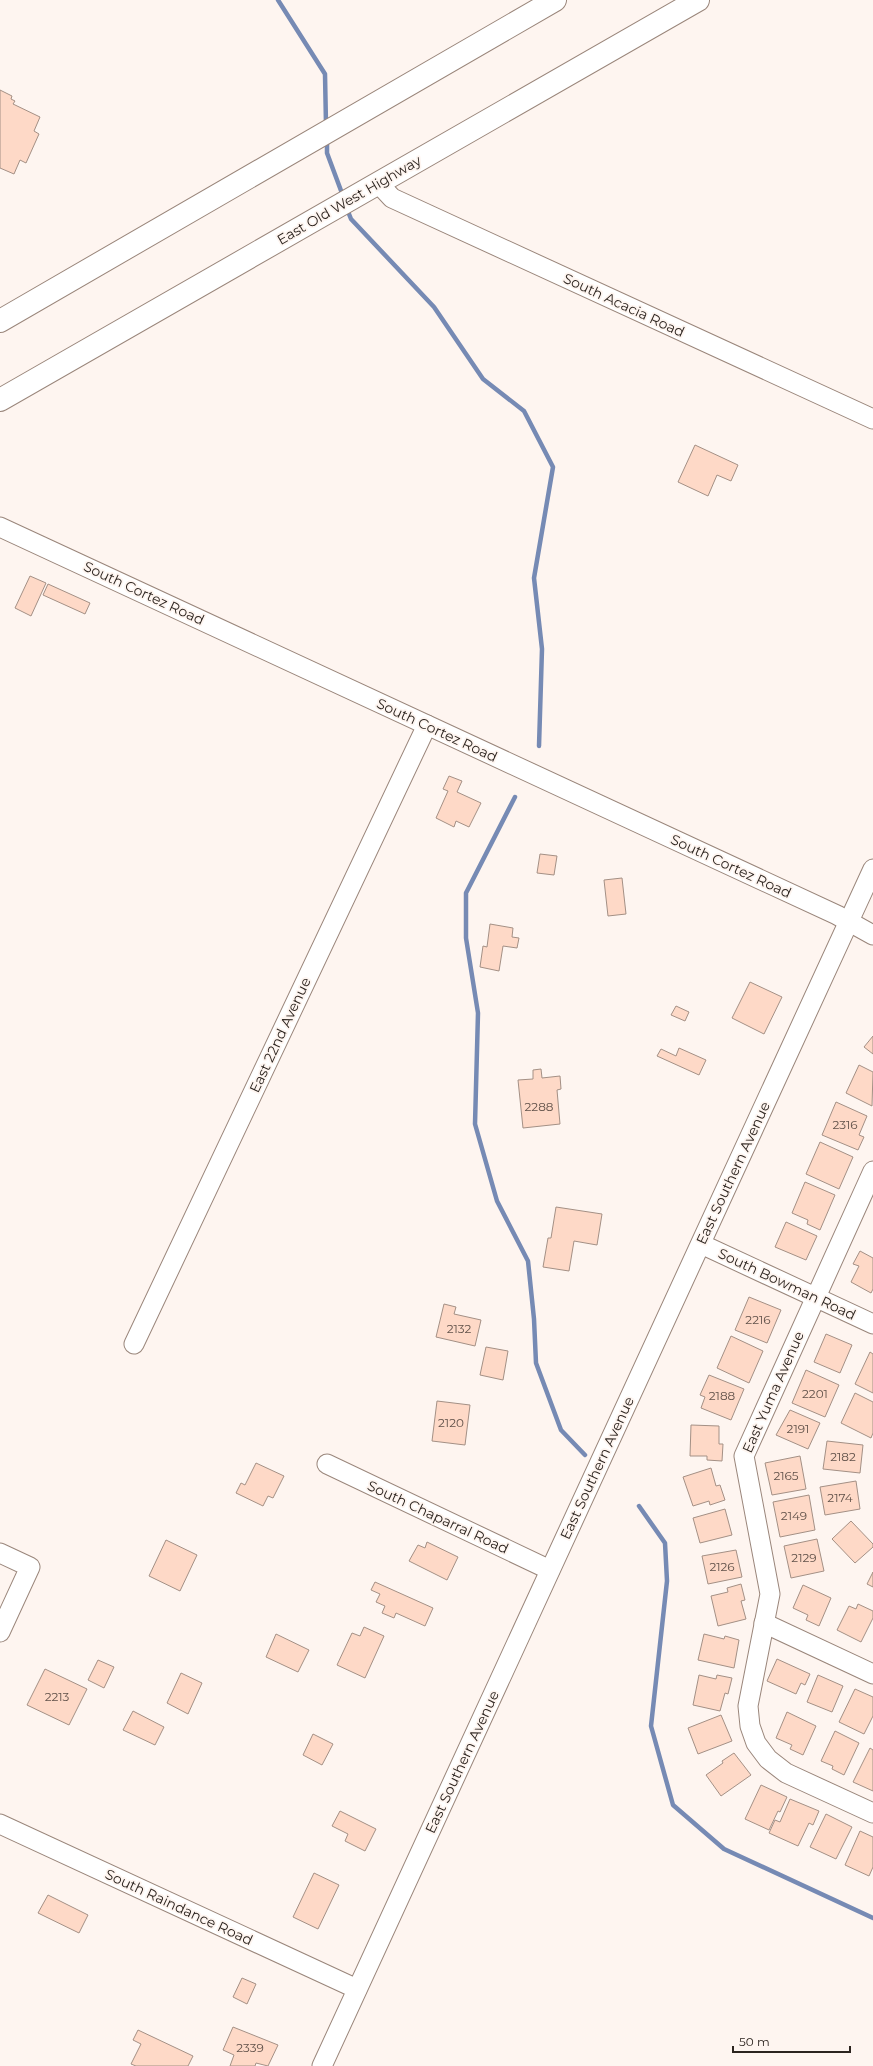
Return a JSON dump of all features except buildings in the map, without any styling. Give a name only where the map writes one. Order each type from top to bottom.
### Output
[{"type":"main road","points":[[0,321],[555,0]]},
{"type":"main road","name":"East Old West Highway","points":[[0,400],[698,0]]},
{"type":"street","name":"South Acacia Road","points":[[379,184],[392,198],[873,419]]},
{"type":"street","name":"South Cortez Road","points":[[0,527],[837,915],[848,923],[873,935]]},
{"type":"street","name":"East 22nd Avenue","points":[[134,1344],[427,725]]},
{"type":"street","name":"East Southern Avenue","points":[[322,2066],[873,869]]},
{"type":"street","name":"East Yuma Avenue","points":[[873,1171],[744,1456],[770,1594],[748,1706],[750,1726],[756,1743],[768,1759],[786,1773],[873,1813]]},
{"type":"street","name":"South Bowman Road","points":[[701,1244],[873,1324]]},
{"type":"street","name":"South Chaparral Road","points":[[327,1464],[550,1570]]},
{"type":"street","points":[[0,1553],[30,1567],[0,1632]]},
{"type":"street","points":[[764,1623],[873,1674]]},
{"type":"street","name":"South Raindance Road","points":[[0,1824],[357,1989]]},
{"type":"waterway","points":[[278,0],[325,74],[326,125]]},
{"type":"waterway","points":[[327,140],[327,153],[343,196]]},
{"type":"waterway","points":[[347,209],[351,219],[434,307],[483,379],[524,411],[553,467],[534,578],[542,649],[539,746]]},
{"type":"waterway","points":[[515,797],[466,893],[466,938],[478,1013],[475,1124],[497,1201],[528,1261],[534,1319],[536,1363],[561,1430],[585,1455]]},
{"type":"waterway","points":[[639,1506],[665,1543],[667,1581],[651,1726],[673,1805],[724,1849],[873,1918]]}]
